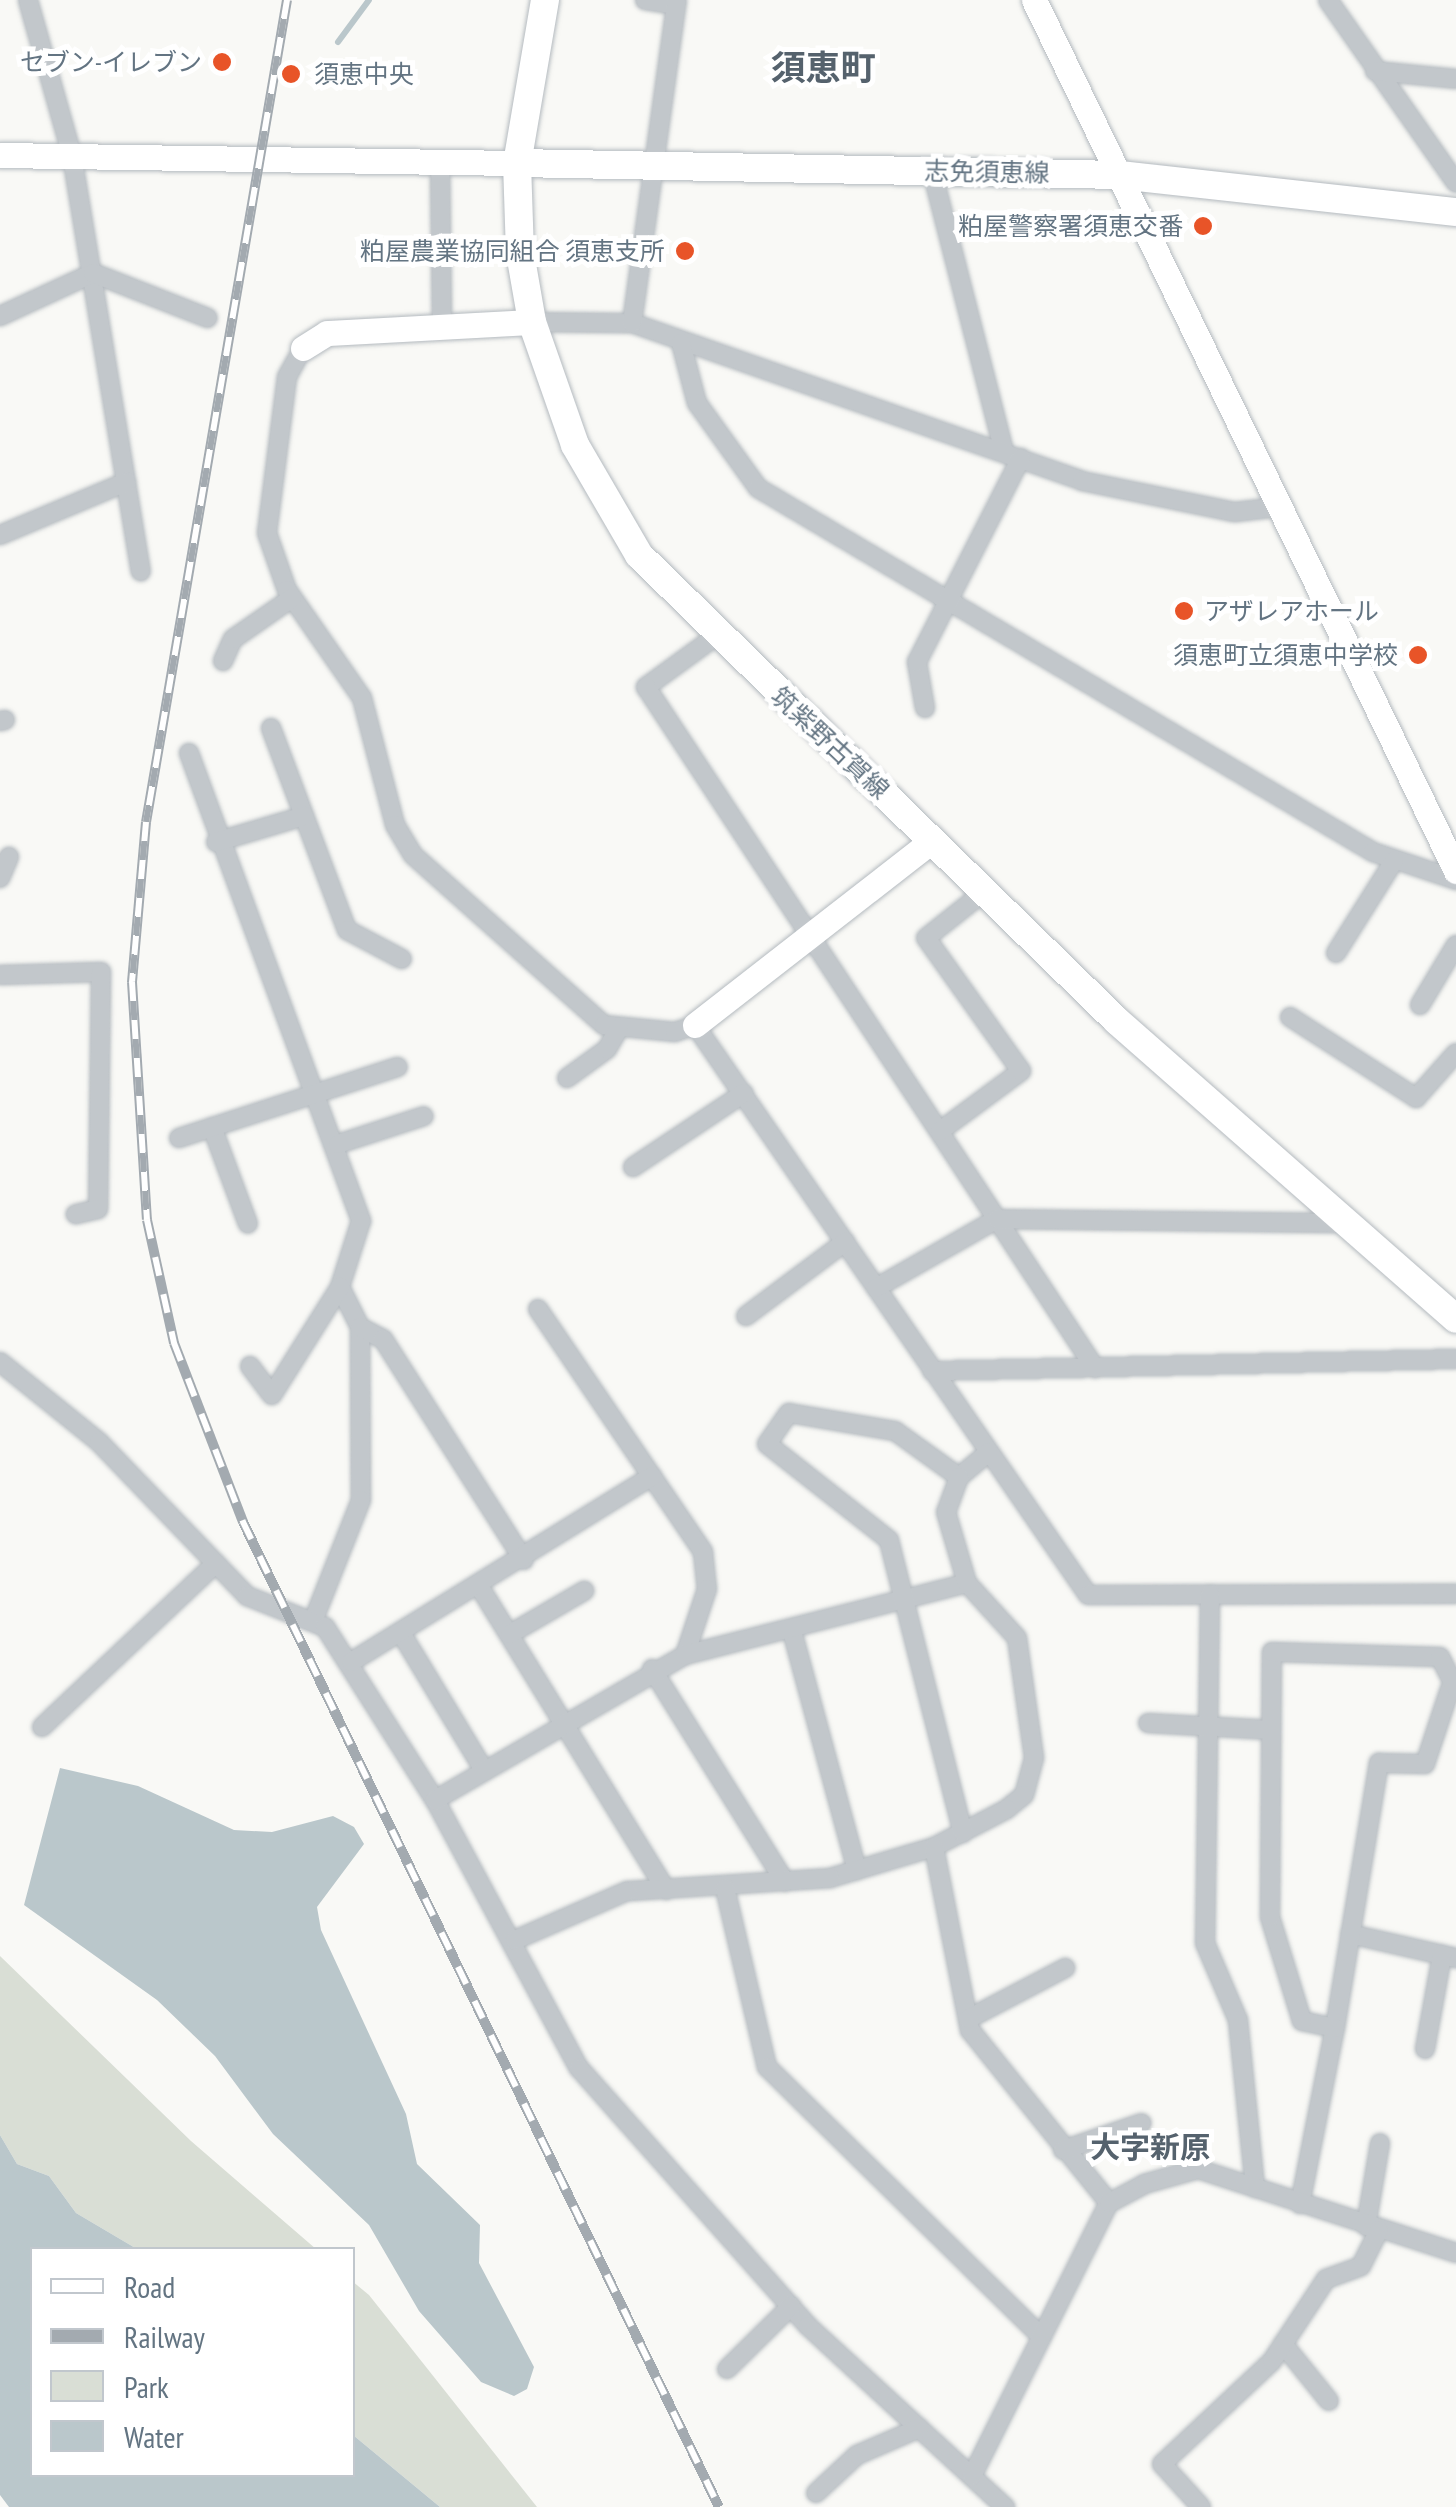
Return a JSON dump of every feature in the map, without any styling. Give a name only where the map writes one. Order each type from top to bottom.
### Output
[{"type":"main road","name":"筑紫野古賀線","points":[[545,0],[517,163],[532,322],[601,495],[639,554],[716,636],[985,891],[1341,1223],[1456,1320]]},
{"type":"main road","name":"志免須恵線","points":[[517,163],[1120,175],[1456,212]]},
{"type":"street","points":[[28,0],[72,156],[140,572]]},
{"type":"street","points":[[632,323],[677,2],[644,0]]},
{"type":"street","points":[[1034,0],[1456,871]]},
{"type":"street","points":[[1328,0],[1456,183]]},
{"type":"street","points":[[1375,71],[1456,79]]},
{"type":"street","points":[[0,155],[517,163]]},
{"type":"street","points":[[440,161],[442,327]]},
{"type":"street","points":[[925,708],[917,662],[953,602],[1012,455],[932,170]]},
{"type":"street","points":[[0,316],[93,273],[208,318]]},
{"type":"street","points":[[933,840],[813,939],[695,1025],[618,1028],[570,1002],[413,854],[395,825],[362,698],[292,598],[267,533],[287,377],[303,348],[327,334],[532,322],[632,323],[1082,482],[1235,512],[1279,508]]},
{"type":"street","points":[[681,343],[697,403],[758,488],[1394,861],[1456,880]]},
{"type":"street","points":[[0,536],[126,482]]},
{"type":"street","points":[[223,661],[233,639],[292,598]]},
{"type":"street","points":[[716,636],[646,687],[1095,1368]]},
{"type":"street","points":[[271,728],[348,930],[402,959]]},
{"type":"street","points":[[189,754],[216,842],[338,1144],[361,1221],[340,1287],[272,1395],[250,1366]]},
{"type":"street","points":[[216,842],[304,816]]},
{"type":"street","points":[[0,878],[9,857]]},
{"type":"street","points":[[1336,952],[1394,861]]},
{"type":"street","points":[[940,1131],[1022,1071],[926,938],[985,891]]},
{"type":"street","points":[[1420,1005],[1456,945]]},
{"type":"street","points":[[0,975],[101,972],[98,1209],[76,1214]]},
{"type":"street","points":[[1290,1016],[1416,1098],[1456,1054]]},
{"type":"street","points":[[695,1025],[1088,1595],[1456,1594]]},
{"type":"street","points":[[567,1078],[618,1028]]},
{"type":"street","points":[[180,1138],[398,1068]]},
{"type":"street","points":[[633,1168],[744,1093]]},
{"type":"street","points":[[338,1144],[424,1116]]},
{"type":"street","points":[[212,1127],[248,1224]]},
{"type":"street","points":[[876,1288],[997,1219],[1341,1223]]},
{"type":"street","points":[[746,1316],[845,1242]]},
{"type":"street","points":[[314,1619],[361,1500],[360,1327],[340,1287]]},
{"type":"street","points":[[538,1309],[703,1552],[707,1589],[685,1655]]},
{"type":"street","points":[[360,1327],[384,1339],[524,1560]]},
{"type":"street","points":[[932,1372],[1456,1359]]},
{"type":"street","points":[[0,1362],[99,1442],[246,1596],[314,1619],[352,1662],[515,1940],[579,2068],[791,2306],[1005,2507]]},
{"type":"street","points":[[958,1477],[895,1431],[789,1413],[767,1444],[888,1540],[900,1603],[964,1833]]},
{"type":"street","points":[[515,1940],[599,1897],[785,1882],[856,1870],[934,1847],[1024,1795],[1034,1758],[1017,1638],[967,1584],[946,1512],[958,1477],[988,1453]]},
{"type":"street","points":[[352,1662],[524,1560],[652,1476]]},
{"type":"street","points":[[42,1727],[216,1564]]},
{"type":"street","points":[[434,1800],[482,1766],[652,1669],[685,1655],[967,1584]]},
{"type":"street","points":[[479,1586],[666,1890]]},
{"type":"street","points":[[510,1634],[584,1590]]},
{"type":"street","points":[[1210,1594],[1206,1943],[1238,2020],[1255,2188]]},
{"type":"street","points":[[792,1631],[856,1870]]},
{"type":"street","points":[[401,1633],[482,1766]]},
{"type":"street","points":[[1300,2204],[1335,2028],[1378,1763],[1425,1764],[1453,1689],[1440,1657],[1272,1652],[1270,1917],[1302,2021],[1335,2028]]},
{"type":"street","points":[[652,1669],[785,1882]]},
{"type":"street","points":[[1148,1723],[1271,1730]]},
{"type":"street","points":[[934,1847],[968,2019],[990,2063],[1109,2203]]},
{"type":"street","points":[[725,1888],[767,2067],[1042,2337]]},
{"type":"street","points":[[1350,1934],[1449,1957],[1425,2048]]},
{"type":"street","points":[[968,2019],[1065,1968]]},
{"type":"street","points":[[1064,2150],[1142,2123]]},
{"type":"street","points":[[1201,2507],[1162,2464],[1282,2344],[1326,2280],[1362,2266],[1373,2228],[1380,2143]]},
{"type":"street","points":[[972,2476],[1109,2203],[1179,2169],[1255,2188],[1456,2253]]},
{"type":"street","points":[[727,2370],[791,2306]]},
{"type":"street","points":[[1282,2344],[1329,2401]]},
{"type":"street","points":[[816,2493],[856,2455],[919,2428]]},
{"type":"green space","points":[[0,1956],[191,2141],[314,2247],[134,2247],[76,2213],[49,2176],[17,2164],[0,2135]]},
{"type":"green space","points":[[355,2283],[369,2295],[537,2507],[440,2507],[355,2437]]},
{"type":"water","points":[[60,1768],[138,1786],[234,1830],[272,1832],[333,1816],[354,1827],[364,1844],[317,1907],[321,1930],[406,2114],[417,2164],[480,2225],[479,2263],[534,2367],[527,2389],[514,2396],[481,2382],[419,2311],[369,2225],[273,2134],[215,2056],[157,2000],[24,1905]]},
{"type":"water","points":[[0,2135],[17,2164],[49,2176],[76,2213],[134,2247],[30,2247],[30,2477],[355,2477],[355,2437],[440,2507],[9,2507],[0,2495]]},
{"type":"waterway","points":[[338,42],[369,0]]},
{"type":"railway","points":[[287,0],[146,822],[132,982],[147,1220],[174,1343],[243,1522],[719,2507]]},
{"type":"place","name":"セブン-イレブン","points":[[222,62]]},
{"type":"place","name":"須恵中央","points":[[291,74]]},
{"type":"place","name":"粕屋警察署須恵交番","points":[[1203,226]]},
{"type":"place","name":"粕屋農業協同組合 須恵支所","points":[[685,251]]},
{"type":"place","name":"アザレアホール","points":[[1184,611]]},
{"type":"place","name":"須恵町立須恵中学校","points":[[1418,655]]},
{"type":"district","name":"須恵町","points":[[823,67]]},
{"type":"district","name":"大字新原","points":[[1150,2147]]}]
